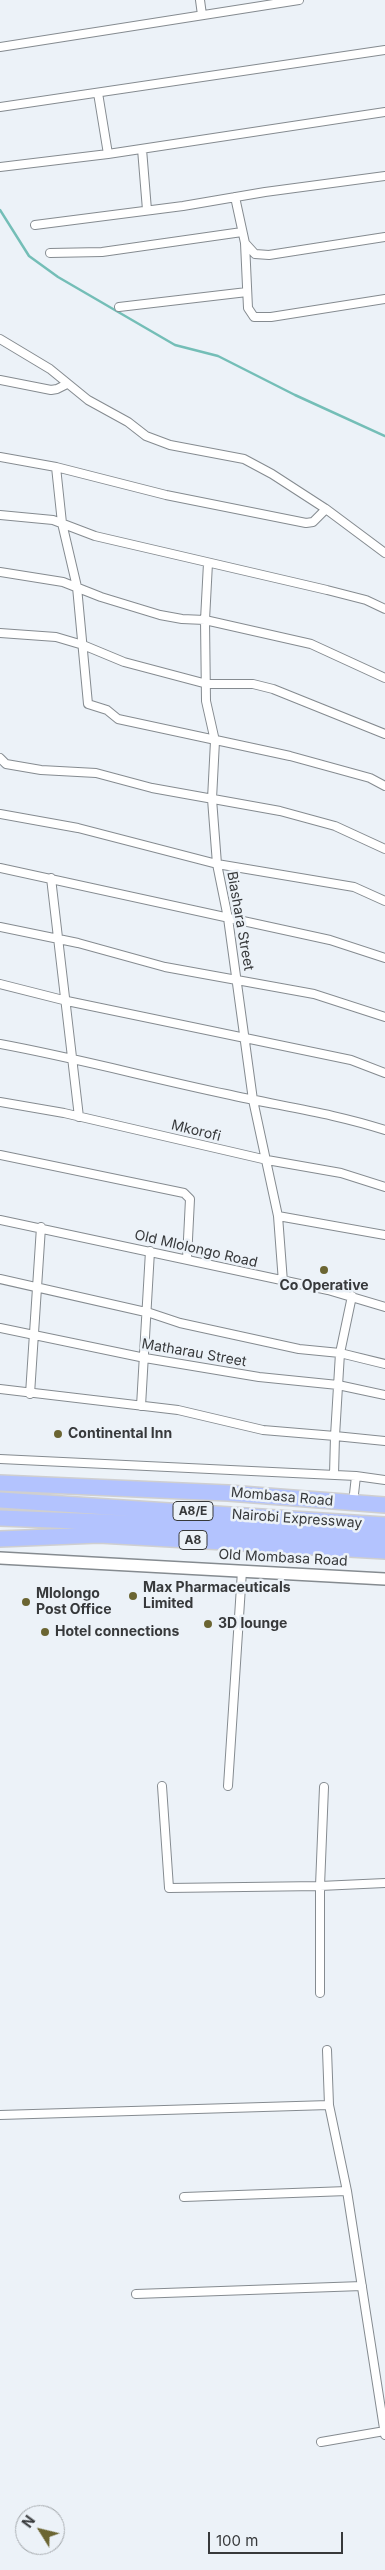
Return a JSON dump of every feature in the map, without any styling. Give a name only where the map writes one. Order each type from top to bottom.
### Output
[{"type":"highway","name":"Mombasa Road","points":[[0,1483],[228,1493],[385,1505]]},
{"type":"highway","name":"Nairobi Expressway","points":[[0,1500],[385,1525]]},
{"type":"highway","name":"Nairobi Expressway","points":[[0,1518],[385,1538]]},
{"type":"highway","name":"A8","points":[[0,1539],[99,1535],[385,1552]]},
{"type":"street","points":[[200,0],[202,16]]},
{"type":"street","points":[[0,47],[299,0]]},
{"type":"street","points":[[0,107],[385,50]]},
{"type":"street","points":[[98,92],[108,154]]},
{"type":"street","points":[[0,167],[108,154],[385,112]]},
{"type":"street","points":[[142,149],[148,210]]},
{"type":"street","points":[[35,224],[385,176]]},
{"type":"street","points":[[235,197],[245,244],[248,308],[254,316],[271,317],[385,299]]},
{"type":"street","points":[[50,253],[102,252],[242,232]]},
{"type":"street","points":[[245,244],[255,254],[269,255],[385,237]]},
{"type":"street","points":[[119,307],[247,292]]},
{"type":"street","points":[[0,338],[50,369],[88,400],[128,422],[146,436],[170,445],[244,459],[272,474],[326,509],[385,553]]},
{"type":"street","points":[[0,380],[50,390],[67,384]]},
{"type":"street","points":[[0,457],[56,467],[166,495],[306,523],[313,522],[326,509]]},
{"type":"street","points":[[56,467],[62,523],[77,587],[88,704],[103,708],[118,719],[290,756],[370,778],[385,786]]},
{"type":"street","points":[[0,515],[31,517],[62,523],[95,536],[327,590],[366,600],[385,609]]},
{"type":"street","name":"Biashara Street","points":[[208,563],[205,620],[207,714],[214,741],[212,799],[217,864],[228,918],[253,1100],[278,1216],[283,1282]]},
{"type":"street","points":[[0,572],[63,582],[160,615],[182,620],[205,620],[311,644],[385,678]]},
{"type":"street","points":[[0,633],[56,637],[83,645],[124,662],[207,684],[253,684],[273,689],[385,734]]},
{"type":"street","points":[[0,758],[6,764],[41,770],[96,773],[152,788],[280,811],[335,826],[385,850]]},
{"type":"street","points":[[0,814],[78,828],[217,864],[354,887],[385,901]]},
{"type":"street","points":[[0,868],[330,940],[385,958]]},
{"type":"street","points":[[51,878],[80,1117]]},
{"type":"street","points":[[0,927],[58,938],[165,967],[314,994],[385,1017]]},
{"type":"street","points":[[0,984],[67,1001],[351,1060],[385,1073]]},
{"type":"street","points":[[0,1044],[73,1058],[253,1100],[309,1109],[385,1130]]},
{"type":"street","name":"Mkorofi","points":[[0,1102],[80,1117],[267,1160],[341,1173],[385,1187]]},
{"type":"street","points":[[0,1155],[184,1193],[190,1199],[191,1211],[187,1259]]},
{"type":"street","points":[[278,1216],[385,1235]]},
{"type":"street","name":"Old Mlolongo Road","points":[[0,1220],[41,1227],[352,1296],[385,1307]]},
{"type":"street","points":[[30,1394],[41,1227]]},
{"type":"street","points":[[141,1406],[150,1251]]},
{"type":"street","name":"Matharau Street","points":[[0,1280],[299,1349],[340,1353],[385,1364]]},
{"type":"street","points":[[334,1476],[340,1353],[352,1296]]},
{"type":"street","name":"Matharau Street","points":[[0,1328],[145,1358],[259,1378],[338,1385],[385,1395]]},
{"type":"street","points":[[0,1389],[178,1410],[263,1430],[385,1441]]},
{"type":"street","points":[[0,1459],[356,1476],[385,1480]]},
{"type":"street","points":[[353,1503],[356,1476]]},
{"type":"street","name":"Old Mombasa Road","points":[[0,1558],[385,1579]]},
{"type":"street","points":[[228,1786],[242,1571]]},
{"type":"street","points":[[162,1786],[169,1888],[385,1884]]},
{"type":"street","points":[[320,1993],[320,1886],[324,1787]]},
{"type":"street","points":[[327,2050],[329,2105],[347,2192],[385,2435]]},
{"type":"street","points":[[0,2115],[329,2105]]},
{"type":"street","points":[[184,2198],[347,2192]]},
{"type":"street","points":[[136,2294],[362,2286]]},
{"type":"street","points":[[321,2442],[384,2431]]},
{"type":"waterway","points":[[0,210],[29,256],[58,277],[175,345],[218,356],[295,395],[385,436]]},
{"type":"place","name":"Co Operative","points":[[324,1270]]},
{"type":"place","name":"Continental Inn","points":[[58,1434]]},
{"type":"place","name":"Max Pharmaceuticals Limited","points":[[133,1596]]},
{"type":"place","name":"Mlolongo Post Office","points":[[26,1602]]},
{"type":"place","name":"3D lounge","points":[[208,1624]]},
{"type":"place","name":"Hotel connections","points":[[45,1632]]}]
